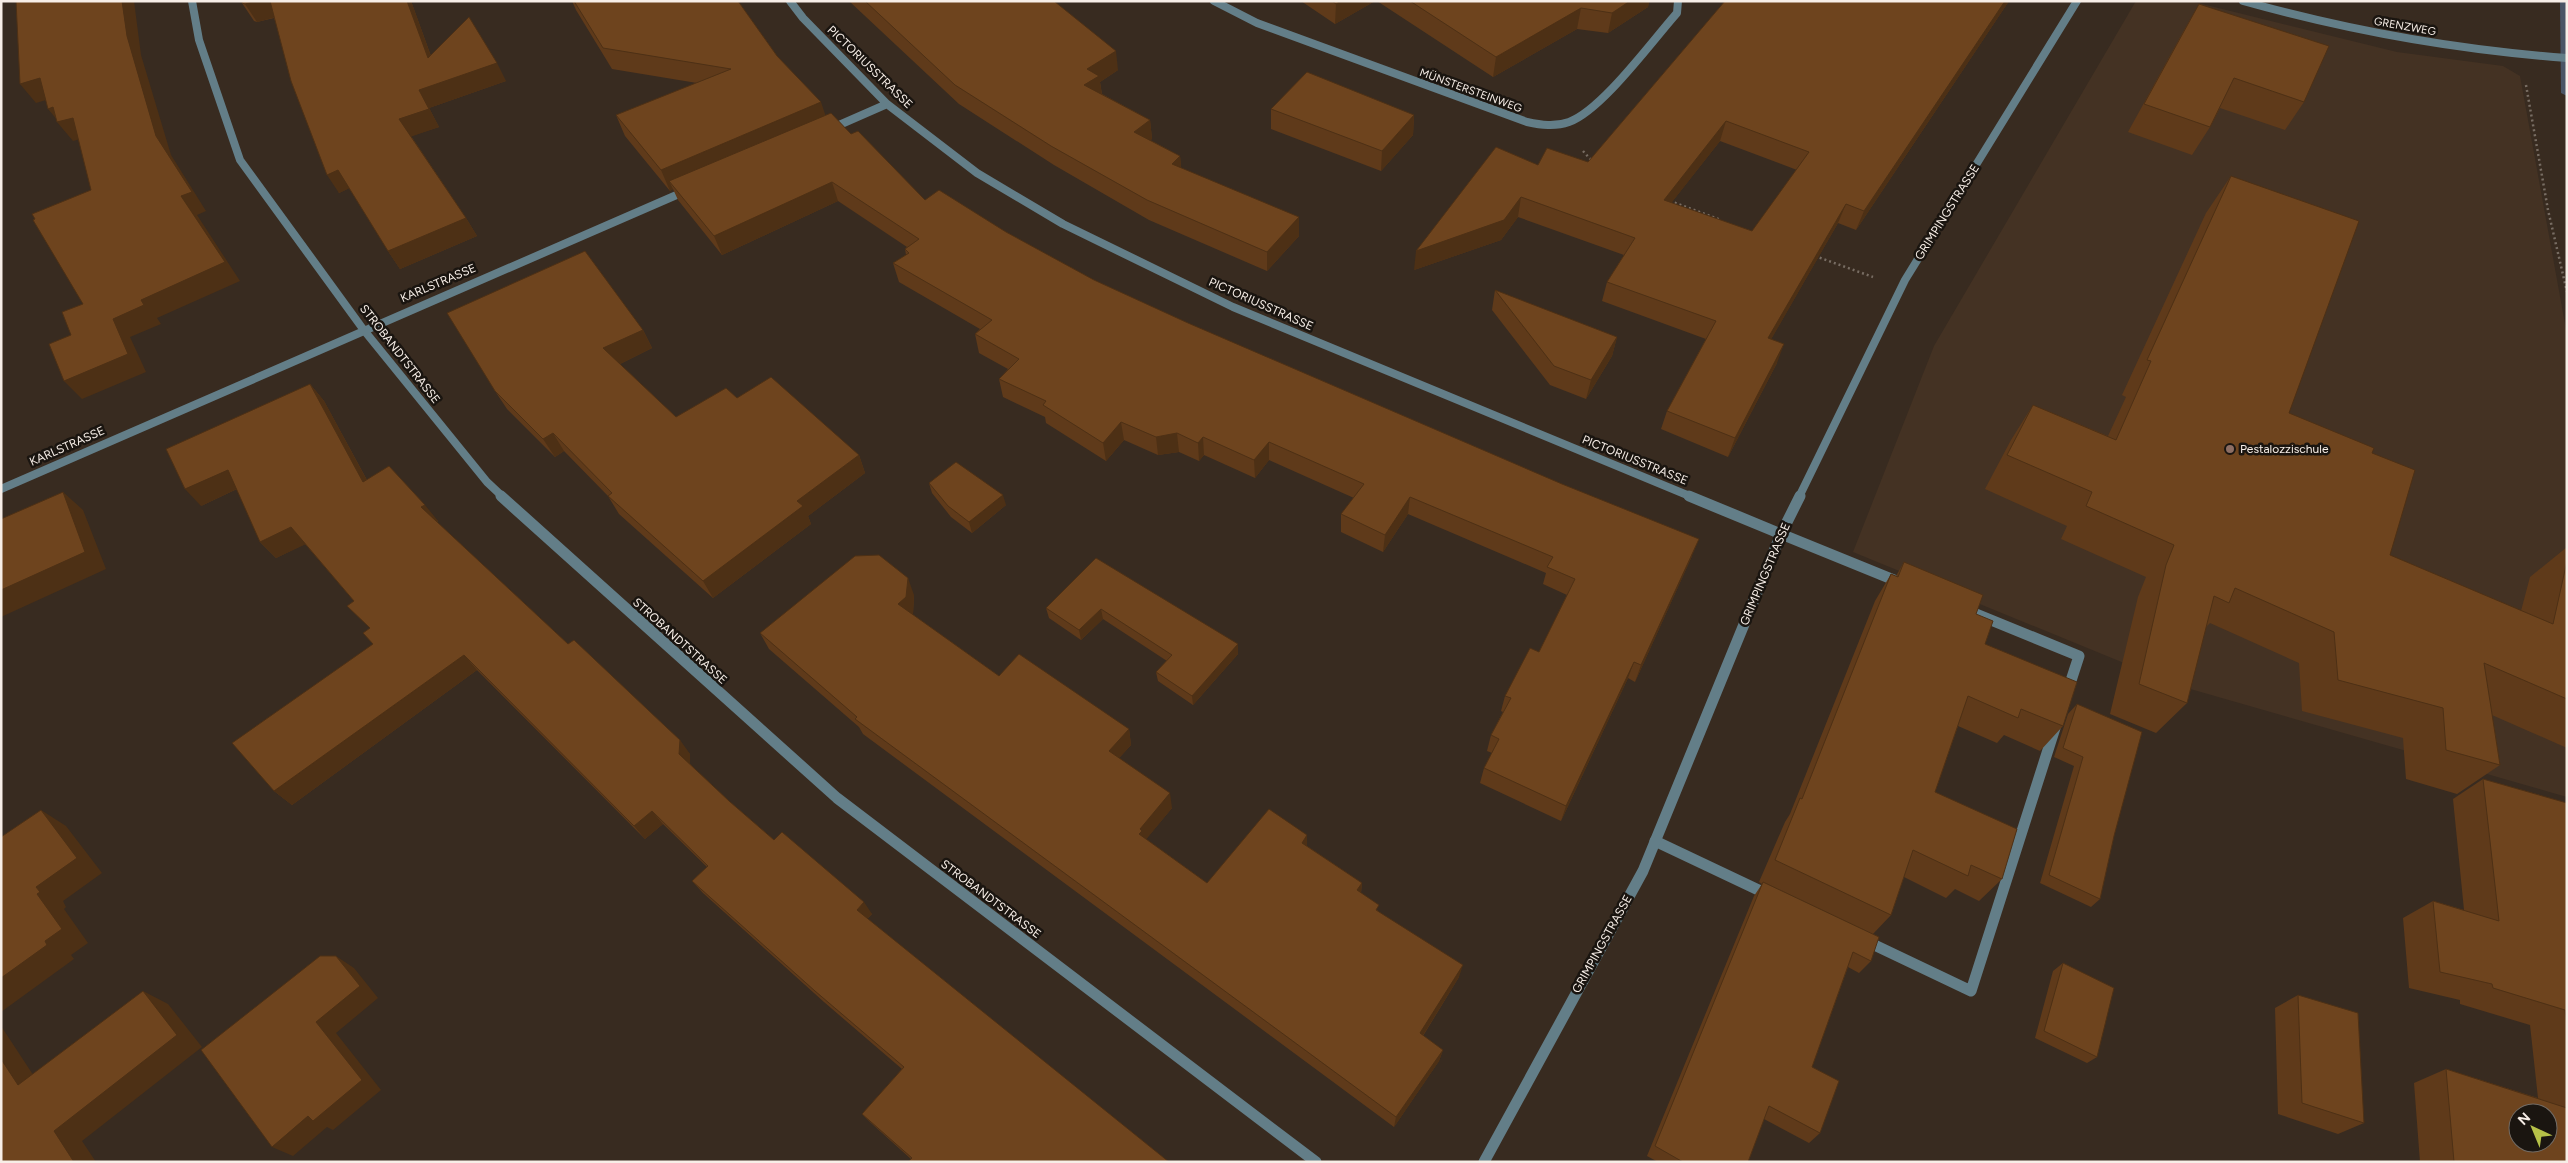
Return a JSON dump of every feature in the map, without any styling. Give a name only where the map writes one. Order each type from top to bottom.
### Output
[{"type":"street","name":"STROBANDTSTRASSE","points":[[192,1],[199,40],[240,160],[363,329],[487,482],[549,541],[836,798],[1316,1162]]},
{"type":"street","name":"PICTORIUSSTRASSE","points":[[790,1],[803,18],[887,104],[977,173],[1054,218],[1233,307],[1907,585]]},
{"type":"street","name":"MÜNSTERSTEINWEG","points":[[1214,1],[1257,23],[1526,122],[1559,124],[1573,121],[1591,109],[1677,13],[1678,1]]},
{"type":"street","name":"GRIMPINGSTRASSE","points":[[1486,1161],[1643,870],[1781,534],[1901,288],[2077,1]]},
{"type":"street","name":"GRENZWEG","points":[[2242,1],[2353,28],[2519,55],[2567,58]]},
{"type":"street","points":[[824,131],[887,104]]},
{"type":"street","name":"KARLSTRASSE","points":[[1,488],[363,329],[697,186]]},
{"type":"street","points":[[1952,604],[2079,656],[2064,702]]},
{"type":"street","points":[[1853,935],[1970,991],[2058,721]]},
{"type":"street","points":[[1655,840],[1781,901]]},
{"type":"path","points":[[2519,55],[2567,292]]},
{"type":"path","points":[[1559,124],[1596,166]]},
{"type":"path","points":[[1665,199],[1728,223]]},
{"type":"path","points":[[1810,254],[1901,288]]},
{"type":"shaded area","name":"Pestalozzischule","points":[[2136,1],[2190,1],[2397,52],[2503,66],[2520,76],[2567,335],[2567,797],[2180,686],[1853,552],[1934,346]]},
{"type":"building","points":[[16,1],[122,1],[127,36],[156,136],[192,192],[181,196],[225,262],[141,300],[144,305],[113,319],[128,354],[64,381],[49,344],[71,335],[62,312],[83,304],[33,220],[35,219],[32,214],[91,190],[73,118],[57,122],[53,107],[48,109],[40,78],[20,84]]},
{"type":"building","points":[[242,1],[257,1],[245,4]]},
{"type":"building","points":[[270,1],[407,1],[428,58],[469,17],[497,63],[419,90],[429,109],[399,119],[466,218],[388,251],[338,170],[327,175],[291,81]]},
{"type":"building","points":[[574,1],[738,1],[777,56],[821,102],[661,170],[616,115],[731,69],[603,48]]},
{"type":"building","points":[[865,1],[1054,1],[1116,51],[1087,69],[1099,76],[1084,85],[1150,120],[1134,132],[1180,156],[1172,164],[1299,217],[1267,252],[1147,200],[1051,146],[955,85]]},
{"type":"building","points":[[1410,1],[1630,1],[1612,13],[1581,8],[1496,57]]},
{"type":"building","points":[[1725,1],[2005,1],[1864,211],[1846,204],[1768,338],[1784,344],[1735,438],[1667,411],[1716,321],[1607,282],[1635,238],[1521,197],[1504,220],[1416,251],[1496,147],[1538,165],[1547,148],[1588,162]],"holes":[[[1726,121],[1809,152],[1752,231],[1664,200]]]},
{"type":"building","points":[[2199,4],[2329,46],[2304,102],[2234,78],[2210,127],[2144,104]]},
{"type":"building","points":[[1307,72],[1414,115],[1382,151],[1271,109]]},
{"type":"building","points":[[831,113],[851,134],[858,131],[925,200],[939,190],[1006,232],[1094,280],[1188,323],[1562,484],[1699,539],[1641,665],[1634,662],[1566,806],[1484,768],[1499,739],[1491,735],[1511,698],[1505,696],[1530,648],[1539,652],[1575,579],[1547,567],[1553,557],[1410,497],[1385,535],[1341,514],[1364,484],[1269,442],[1254,460],[1203,437],[1198,443],[1177,433],[1156,437],[1121,422],[1103,443],[1043,405],[1046,401],[999,379],[1019,359],[975,334],[992,320],[893,263],[909,253],[905,249],[919,239],[832,182],[714,236],[669,181]]},
{"type":"building","points":[[2231,176],[2359,221],[2289,413],[2374,448],[2372,453],[2415,470],[2390,555],[2553,624],[2567,561],[2567,699],[2484,663],[2500,765],[2446,750],[2443,708],[2338,680],[2334,632],[2235,588],[2229,603],[2214,596],[2187,703],[2139,684],[2166,565],[2174,545],[2086,506],[2092,492],[2007,455],[2033,405],[2116,440],[2151,361],[2147,360]]},
{"type":"building","points":[[585,251],[643,330],[603,348],[676,417],[726,388],[737,398],[771,377],[859,455],[797,501],[803,506],[703,581],[608,496],[612,493],[553,433],[543,439],[495,391],[447,313]]},
{"type":"building","points":[[1495,290],[1617,337],[1591,380],[1554,366]]},
{"type":"building","points":[[310,384],[363,482],[389,466],[425,505],[421,507],[568,644],[574,640],[680,740],[679,754],[729,801],[774,840],[782,832],[864,902],[857,910],[1169,1162],[908,1162],[912,1158],[862,1114],[904,1067],[815,991],[692,881],[708,866],[652,811],[634,826],[464,655],[274,791],[232,743],[373,644],[363,633],[370,628],[347,606],[354,601],[291,527],[260,542],[228,470],[185,489],[166,449]]},
{"type":"building","points":[[956,462],[1003,495],[969,522],[948,506],[929,483]]},
{"type":"building","points":[[63,492],[85,552],[1,590],[1,519]]},
{"type":"building","points":[[879,555],[908,578],[906,597],[898,604],[999,676],[1019,654],[1129,729],[1109,751],[1170,793],[1140,829],[1142,831],[1139,834],[1207,883],[1269,809],[1307,835],[1302,843],[1362,883],[1357,890],[1379,905],[1376,910],[1463,965],[1420,1033],[1443,1050],[1396,1117],[855,719],[857,717],[760,633],[855,556]]},
{"type":"building","points":[[1096,558],[1238,644],[1192,696],[1156,672],[1172,655],[1101,609],[1079,630],[1046,608]]},
{"type":"building","points":[[1904,562],[1983,595],[1976,614],[1993,621],[1985,644],[2077,682],[2063,726],[2021,709],[2018,718],[1968,696],[1935,792],[2017,829],[2002,879],[1971,865],[1968,876],[1913,850],[1891,915],[1775,860],[1800,798],[1802,799],[1891,574],[1898,577]]},
{"type":"building","points":[[2077,704],[2142,732],[2114,836],[2100,899],[2049,875],[2083,757],[2063,748]]},
{"type":"building","points":[[2483,779],[2567,803],[2567,1027],[2565,1010],[2493,988],[2492,984],[2440,972],[2433,901],[2499,921]]},
{"type":"building","points":[[41,810],[77,858],[36,887],[40,892],[37,894],[62,929],[45,941],[47,945],[1,978],[1,837]]},
{"type":"building","points":[[1763,882],[1879,937],[1871,961],[1853,952],[1812,1067],[1839,1081],[1820,1133],[1769,1106],[1748,1162],[1683,1162],[1655,1146]]},
{"type":"building","points":[[320,956],[336,956],[360,986],[316,1022],[362,1080],[313,1121],[308,1116],[272,1147],[201,1050]]},
{"type":"building","points":[[2063,963],[2114,988],[2097,1057],[2044,1031]]},
{"type":"building","points":[[143,991],[177,1035],[54,1131],[74,1162],[1,1162],[1,1059],[18,1085]]},
{"type":"building","points":[[2298,995],[2358,1013],[2364,1123],[2302,1103]]},
{"type":"building","points":[[2446,1069],[2551,1103],[2508,1103],[2508,1153],[2558,1153],[2558,1105],[2567,1108],[2567,1162],[2454,1162]]},
{"type":"waterway","points":[[2565,1],[2567,93]]},
{"type":"place","name":"Pestalozzischule","points":[[2230,449]]}]
